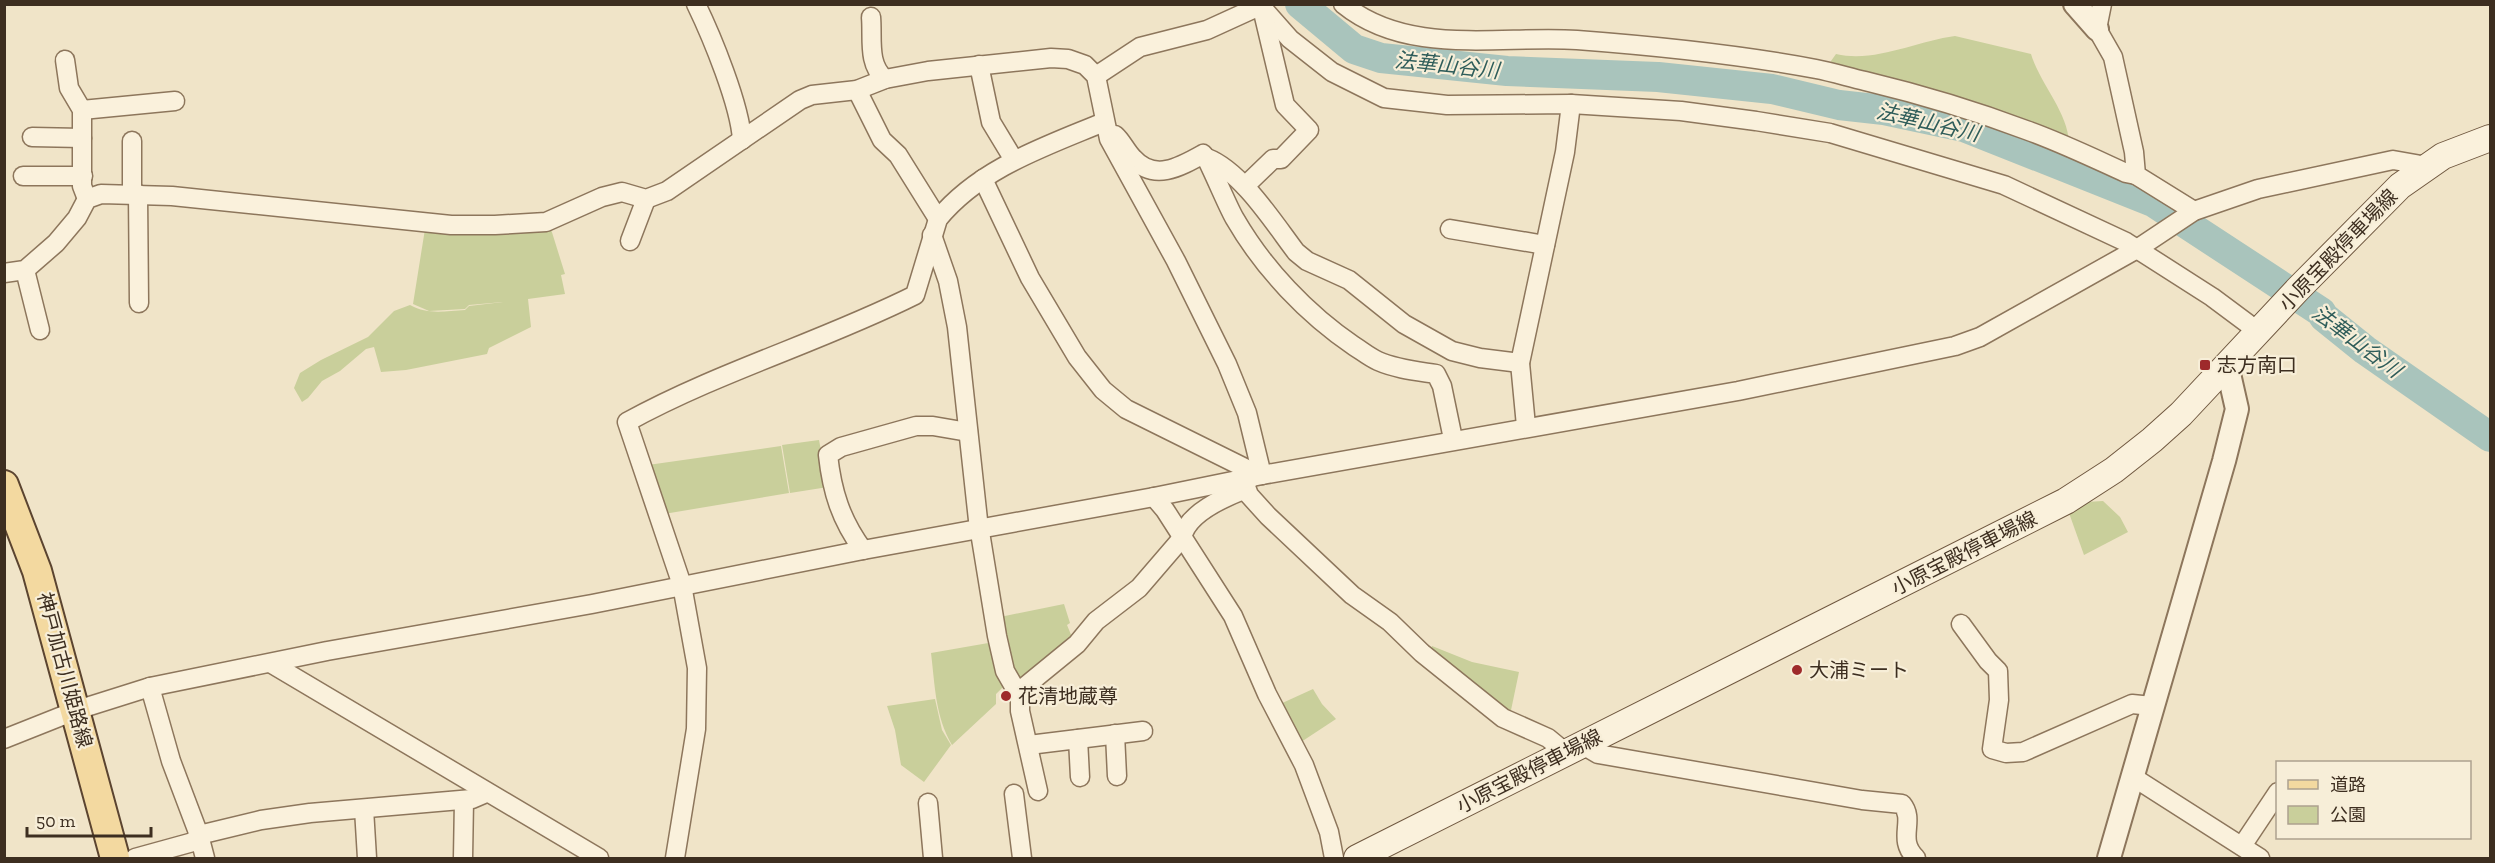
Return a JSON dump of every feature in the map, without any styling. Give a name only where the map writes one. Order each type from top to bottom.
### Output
[{"type":"main road","name":"小原宝殿停車場線","points":[[1357,858],[2066,501],[2114,470],[2152,440],[2206,388],[2298,289],[2400,186],[2427,166],[2452,152],[2490,138]]},
{"type":"main road","name":"神戸加古川姫路線","points":[[4,485],[37,571],[115,858]]},
{"type":"street","points":[[696,4],[726,78],[742,128],[742,140]]},
{"type":"street","points":[[1343,4],[1368,20],[1385,27],[1430,39],[1574,40],[1682,50],[1818,69],[1911,93],[2026,130],[2126,173],[2136,175],[2194,211]]},
{"type":"street","points":[[2075,4],[2097,29],[2113,57],[2134,153],[2136,175]]},
{"type":"street","points":[[2097,29],[2102,4]]},
{"type":"street","points":[[1096,76],[1140,47],[1207,30],[1262,5]]},
{"type":"street","points":[[1262,5],[1290,39],[1332,72],[1384,98],[1447,105],[1571,104],[1681,111],[1830,133],[2004,185],[2137,249],[2262,328]]},
{"type":"street","points":[[1245,186],[1273,159],[1281,159],[1309,130],[1285,105],[1262,5]]},
{"type":"street","points":[[871,17],[874,64],[885,79]]},
{"type":"street","points":[[4,273],[25,270],[56,243],[77,218],[87,199],[101,194],[230,200],[462,225],[546,222],[602,197],[622,192],[646,199],[668,191],[812,94],[857,90],[885,79],[979,65],[1030,59],[1068,59],[1085,65],[1096,76],[1105,126],[1119,160],[1176,261],[1227,364],[1247,413],[1251,480],[1249,495],[1313,560],[1352,595],[1390,622],[1422,653],[1503,718],[1573,748],[1598,754],[1748,778],[1862,800],[1902,804],[1907,812],[1906,847],[1916,858]]},
{"type":"street","points":[[65,60],[69,88],[82,110],[82,186],[87,199]]},
{"type":"street","points":[[979,65],[991,122],[1014,160]]},
{"type":"street","points":[[857,90],[882,140],[898,155],[935,227],[957,327],[979,528],[1001,655],[1009,682],[1017,693],[1038,791]]},
{"type":"street","points":[[82,110],[175,101]]},
{"type":"street","points":[[1526,426],[1520,363],[1565,152],[1571,104]]},
{"type":"street","points":[[675,858],[696,729],[697,668],[682,585],[627,422],[672,397],[768,356],[860,321],[915,295],[935,227],[946,209],[986,174],[1014,160],[1105,126]]},
{"type":"street","points":[[1105,126],[1118,137],[1134,159],[1146,169],[1166,172],[1203,154],[1219,162],[1245,186],[1296,252],[1307,261],[1349,280],[1404,324],[1452,351],[1480,358],[1520,363]]},
{"type":"street","points":[[32,137],[82,138]]},
{"type":"street","points":[[132,141],[139,303]]},
{"type":"street","points":[[1207,158],[1213,176],[1236,221],[1292,294],[1334,333],[1377,361],[1410,371],[1436,374],[1442,386],[1453,439]]},
{"type":"street","points":[[4,740],[76,710],[150,687],[327,651],[592,604],[979,528],[1251,480],[1453,439],[1738,391],[1955,346],[1980,337],[2137,249],[2194,211],[2258,189],[2382,162],[2393,160],[2427,166]]},
{"type":"street","points":[[22,176],[82,176]]},
{"type":"street","points":[[983,179],[1030,278],[1077,357],[1103,390],[1126,409],[1247,469],[1251,480]]},
{"type":"street","points":[[630,241],[646,199]]},
{"type":"street","points":[[1450,229],[1545,245]]},
{"type":"street","points":[[25,270],[40,330]]},
{"type":"street","points":[[2109,858],[2237,409],[2227,365]]},
{"type":"street","points":[[863,550],[841,516],[831,479],[828,455],[841,447],[916,426],[933,426],[968,432]]},
{"type":"street","points":[[1017,693],[1072,648],[1096,621],[1138,588],[1182,538],[1184,531],[1199,513],[1233,494],[1251,480]]},
{"type":"street","points":[[1154,497],[1233,616],[1263,686],[1304,765],[1329,832],[1334,858]]},
{"type":"street","points":[[1961,624],[1998,671],[1999,700],[1992,749],[2006,753],[2023,752],[2132,704],[2152,706]]},
{"type":"street","points":[[272,664],[599,858]]},
{"type":"street","points":[[150,687],[171,761],[199,835],[205,858]]},
{"type":"street","points":[[1029,745],[1143,731]]},
{"type":"street","points":[[1115,734],[1117,776]]},
{"type":"street","points":[[1078,739],[1080,777]]},
{"type":"street","points":[[2133,777],[2260,858]]},
{"type":"street","points":[[135,858],[193,842],[199,835],[261,820],[464,800],[486,793]]},
{"type":"street","points":[[1014,794],[1022,858]]},
{"type":"street","points":[[2242,846],[2276,794]]},
{"type":"street","points":[[463,858],[464,800]]},
{"type":"street","points":[[928,803],[933,858]]},
{"type":"street","points":[[364,809],[367,858]]},
{"type":"green space","points":[[1955,36],[2031,54],[2064,120],[2069,143],[1833,67],[1831,61],[1836,54],[1866,56],[1881,54]]},
{"type":"green space","points":[[550,226],[565,274],[561,275],[565,294],[528,299],[531,327],[489,348],[487,354],[406,370],[381,372],[374,347],[366,349],[340,371],[322,381],[302,402],[294,388],[300,373],[368,337],[394,311],[410,305],[429,311],[413,304],[425,229]],"holes":[[[503,302],[469,306],[465,310],[430,311],[465,309],[469,305]]]},
{"type":"green space","points":[[819,440],[828,487],[790,493],[782,445]]},
{"type":"green space","points":[[781,446],[789,493],[664,514],[648,465]]},
{"type":"green space","points":[[2103,501],[2120,517],[2128,532],[2084,555],[2069,513],[2086,502]]},
{"type":"green space","points":[[1064,604],[1070,623],[1067,625],[1074,642],[1019,686],[1014,683],[1000,617]]},
{"type":"green space","points":[[994,642],[1005,685],[996,694],[996,704],[952,745],[939,712],[931,653]]},
{"type":"green space","points":[[1432,646],[1472,662],[1519,672],[1510,715],[1430,653]]},
{"type":"green space","points":[[1313,689],[1322,704],[1336,719],[1298,744],[1278,705]]},
{"type":"green space","points":[[935,699],[942,730],[951,745],[924,782],[901,765],[895,730],[887,706]]},
{"type":"waterway","name":"法華山谷川","points":[[1300,4],[1354,49],[1381,58],[1507,71],[1658,77],[1772,89],[1839,105],[1884,110],[1964,127],[2153,202],[2321,312],[2324,317],[2365,350],[2490,437]]},
{"type":"place","name":"志方南口","points":[[2205,365]]},
{"type":"place","name":"大浦ミート","points":[[1797,670]]},
{"type":"place","name":"花清地蔵尊","points":[[1006,696]]}]
